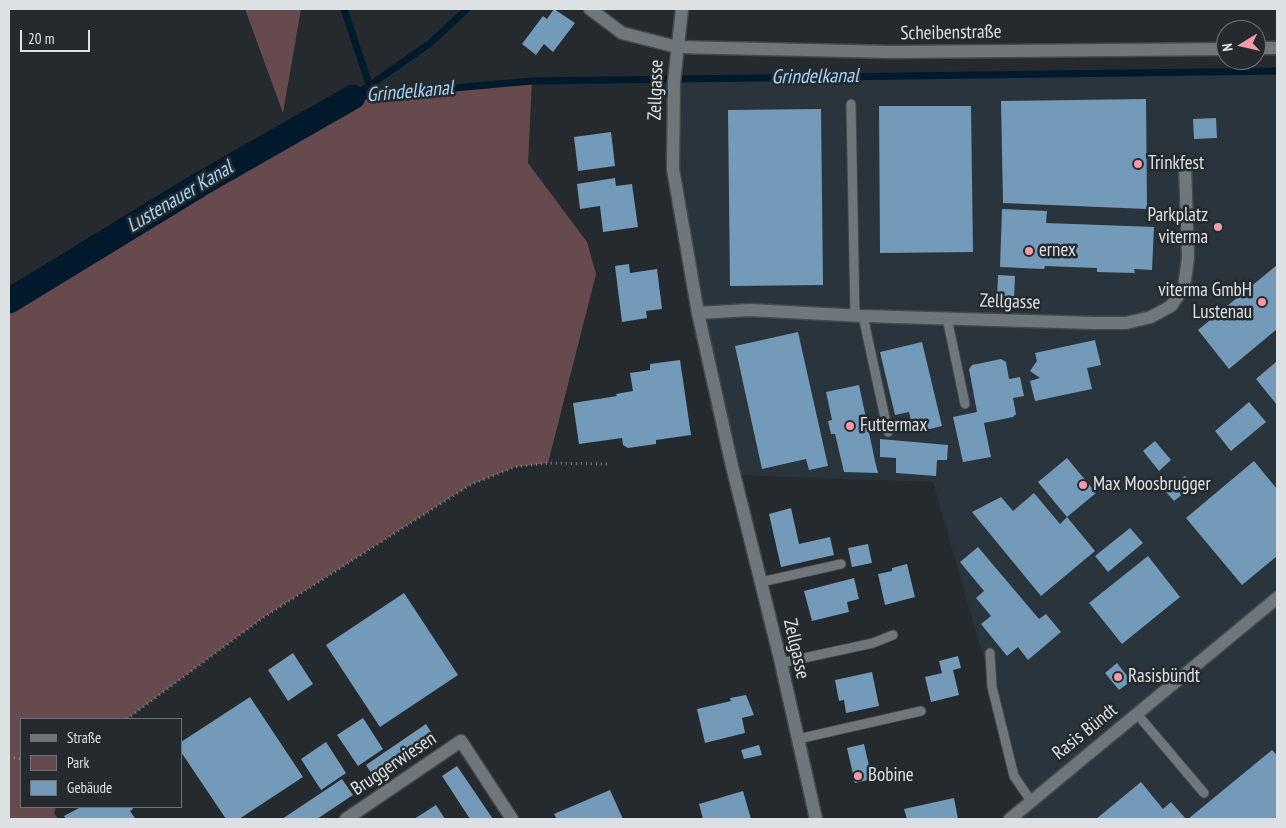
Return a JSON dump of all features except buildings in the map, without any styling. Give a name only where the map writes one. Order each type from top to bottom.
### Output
[{"type":"street","name":"Zellgasse","points":[[590,9],[622,33],[677,47]]},
{"type":"street","name":"Zellgasse","points":[[682,9],[677,47],[673,109],[674,169],[698,313],[816,819]]},
{"type":"street","name":"Scheibenstraße","points":[[677,47],[892,52],[1216,49]]},
{"type":"street","name":"Zellgasse","points":[[698,313],[750,310],[859,316],[1126,323],[1151,317],[1171,306],[1184,286],[1188,258],[1185,164]]},
{"type":"street","name":"Rasis Bündt","points":[[1010,819],[1277,598]]},
{"type":"street","name":"Bruggerwiesen","points":[[346,819],[462,741],[512,819]]},
{"type":"lane","points":[[851,104],[859,316],[888,432]]},
{"type":"lane","points":[[947,318],[965,404]]},
{"type":"lane","points":[[761,582],[841,564]]},
{"type":"lane","points":[[781,663],[873,643],[893,635]]},
{"type":"lane","points":[[990,653],[992,687],[1014,776],[1031,801]]},
{"type":"lane","points":[[798,739],[921,712]]},
{"type":"lane","points":[[1137,714],[1204,793]]},
{"type":"path","points":[[128,718],[264,617],[470,485],[515,467],[548,463],[607,464]]},
{"type":"shaded area","points":[[1277,71],[1277,819],[1010,819],[1031,801],[1014,776],[992,687],[933,482],[735,475],[698,313],[673,109],[674,82]]},
{"type":"green space","points":[[245,9],[301,9],[283,113]]},
{"type":"green space","points":[[532,81],[528,163],[587,242],[596,274],[548,463],[515,467],[470,485],[264,617],[128,718],[20,718],[20,808],[56,808],[54,813],[58,819],[9,819],[9,304],[353,97]]},
{"type":"waterway","points":[[344,9],[369,84]]},
{"type":"waterway","points":[[353,97],[429,44],[467,9]]},
{"type":"waterway","name":"Grindelkanal","points":[[353,97],[532,81],[1277,71]]},
{"type":"waterway","name":"Lustenauer Kanal","points":[[9,301],[199,185],[353,97]]},
{"type":"place","name":"Trinkfest","points":[[1138,164]]},
{"type":"place","name":"Parkplatz viterma","points":[[1218,227]]},
{"type":"place","name":"ernex","points":[[1029,251]]},
{"type":"place","name":"viterma GmbH Lustenau","points":[[1262,302]]},
{"type":"place","name":"Futtermax","points":[[850,426]]},
{"type":"place","name":"Max Moosbrugger","points":[[1083,485]]},
{"type":"place","name":"Rasisbündt","points":[[1118,677]]},
{"type":"place","name":"Bobine","points":[[858,776]]}]
